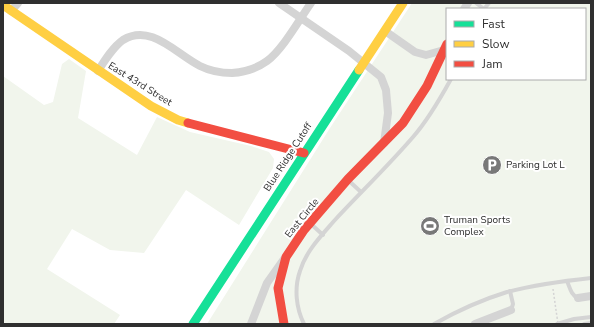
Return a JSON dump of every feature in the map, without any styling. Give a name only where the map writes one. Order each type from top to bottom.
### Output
[{"type":"street","points":[[11,11],[18,3]]},
{"type":"street","points":[[279,3],[363,62],[381,77],[386,90],[388,112],[384,143]]},
{"type":"street","points":[[98,71],[120,42],[129,37],[145,35],[156,38],[190,60],[208,69],[224,72],[242,72],[259,66],[272,57],[311,3]]},
{"type":"street","name":"Blue Ridge Cutoff","points":[[193,324],[403,3]]},
{"type":"street","name":"East 43rd Street","points":[[3,5],[151,106],[178,120],[203,128],[304,153]]},
{"type":"street","name":"East Circle","points":[[385,31],[415,52],[426,55],[445,51]]},
{"type":"street","name":"East Circle","points":[[284,324],[278,288],[286,257],[310,223],[348,179],[403,123],[427,86],[445,51]]},
{"type":"street","points":[[251,324],[267,283],[286,257]]},
{"type":"street","points":[[578,298],[591,296]]},
{"type":"street","points":[[475,324],[511,310]]},
{"type":"lane","points":[[304,324],[299,314],[297,287],[300,271],[307,255],[361,192],[414,136],[438,102],[450,80]]},
{"type":"lane","points":[[348,179],[361,192]]},
{"type":"lane","points":[[310,223],[323,235]]},
{"type":"lane","points":[[434,324],[453,313],[510,291],[552,283],[591,278]]},
{"type":"lane","points":[[567,281],[574,296],[578,298]]},
{"type":"lane","points":[[510,291],[513,304],[511,310]]},
{"type":"lane","points":[[558,324],[574,319],[591,317]]},
{"type":"lane","points":[[584,324],[591,323]]},
{"type":"path","points":[[552,283],[558,324]]},
{"type":"shaded area","name":"Truman Sports Complex","points":[[412,3],[591,3],[591,324],[207,324],[330,128]]},
{"type":"shaded area","points":[[69,59],[86,71],[78,118],[137,155],[157,117],[190,132],[251,146],[269,152],[274,159],[273,168],[239,225],[186,190],[144,253],[110,250],[72,229],[47,269],[120,315],[114,324],[3,324],[3,76],[44,105],[53,102],[62,64]]},
{"type":"traffic: fast","points":[[193,324],[359,70]]},
{"type":"traffic: slow","points":[[359,70],[403,3]]},
{"type":"traffic: slow","points":[[3,5],[151,106],[178,120],[188,123]]},
{"type":"traffic: jam","points":[[284,324],[278,288],[286,257],[304,230],[348,179],[403,123],[427,86],[446,46]]},
{"type":"traffic: jam","points":[[188,123],[304,153]]},
{"type":"place","name":"Parking Lot L","points":[[492,165]]},
{"type":"place","name":"Truman Sports Complex","points":[[430,226]]}]
